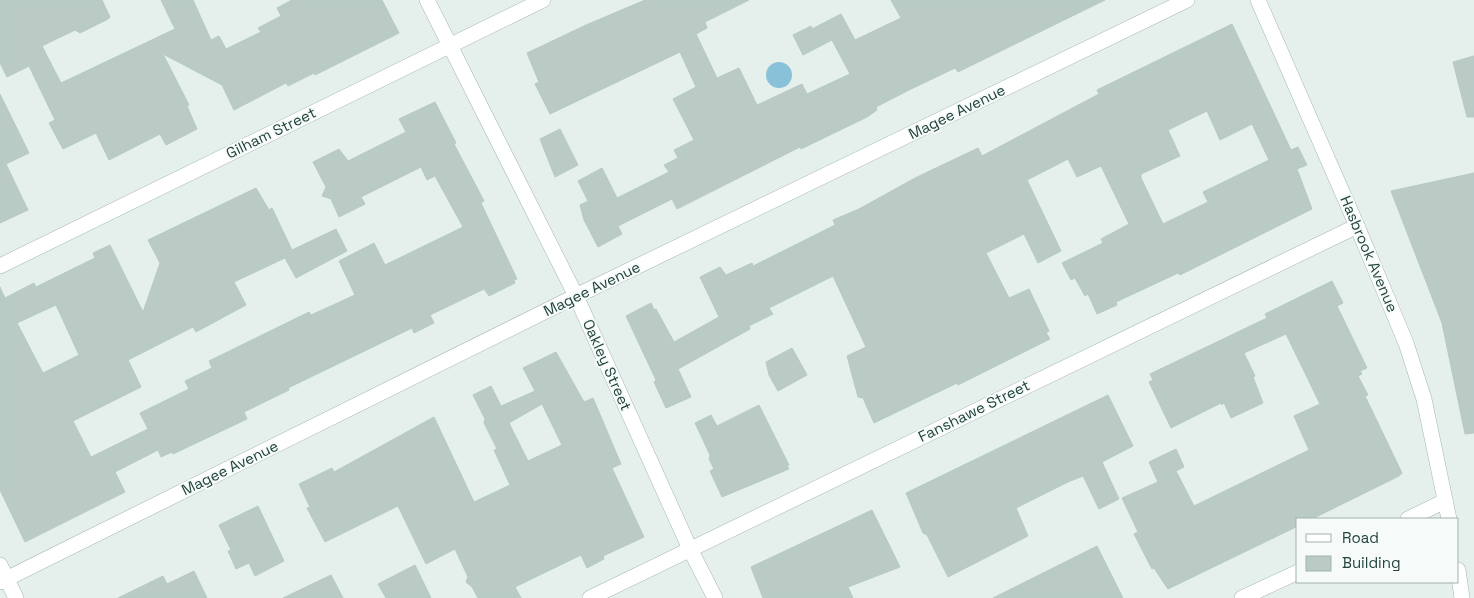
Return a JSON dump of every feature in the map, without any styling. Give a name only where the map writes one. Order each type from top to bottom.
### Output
[{"type":"street","name":"Oakley Street","points":[[427,0],[576,296],[690,549],[715,598]]},
{"type":"street","name":"Gilham Street","points":[[0,266],[543,0]]},
{"type":"street","name":"Magee Avenue","points":[[2,575],[1187,0]]},
{"type":"street","name":"Hasbrook Avenue","points":[[1258,0],[1358,226],[1406,343],[1424,399],[1448,518]]},
{"type":"street","name":"Fanshawe Street","points":[[590,598],[1358,226]]},
{"type":"street","points":[[1410,518],[1445,501]]},
{"type":"street","points":[[1242,598],[1296,573]]},
{"type":"street","points":[[2,575],[16,598]]},
{"type":"street","points":[[1459,577],[1462,598]]},
{"type":"water","points":[[779,62],[788,66],[792,75],[788,84],[779,88],[770,84],[766,75],[770,66]]},
{"type":"building","points":[[0,0],[102,0],[110,17],[108,19],[80,33],[75,30],[42,46],[61,83],[175,29],[161,0],[193,0],[211,40],[219,36],[226,49],[261,32],[258,28],[281,16],[277,8],[292,0],[382,0],[399,33],[315,75],[314,73],[288,86],[286,83],[234,110],[222,85],[163,54],[189,105],[187,106],[197,129],[166,145],[160,134],[109,160],[96,133],[63,149],[49,123],[55,120],[29,66],[7,77],[0,63]]},
{"type":"building","points":[[645,0],[749,0],[705,22],[707,28],[696,34],[717,78],[739,68],[757,105],[802,84],[807,94],[850,74],[832,40],[803,55],[793,35],[811,26],[812,29],[841,14],[855,40],[901,18],[891,0],[1105,0],[958,72],[955,68],[909,90],[876,107],[877,110],[867,117],[801,149],[800,147],[677,209],[672,199],[618,226],[622,234],[598,247],[584,220],[580,205],[588,201],[578,181],[602,168],[617,198],[669,172],[664,165],[678,158],[674,150],[694,140],[673,99],[696,87],[680,52],[550,114],[535,84],[539,82],[527,53]]},
{"type":"building","points":[[1232,24],[1291,150],[1298,147],[1307,165],[1297,169],[1312,209],[1180,275],[1178,273],[1116,302],[1117,305],[1097,314],[1088,294],[1085,296],[1075,278],[1071,280],[1062,263],[1103,243],[1101,239],[1129,224],[1101,166],[1077,177],[1068,159],[1027,180],[1061,251],[1038,263],[1024,234],[986,253],[1009,298],[1029,289],[1049,331],[1046,333],[1050,339],[958,385],[957,383],[874,423],[863,398],[858,397],[847,356],[866,347],[833,276],[769,308],[773,314],[749,326],[750,329],[678,369],[691,397],[666,408],[654,382],[656,380],[626,316],[651,303],[674,342],[719,317],[700,277],[720,267],[726,275],[752,263],[753,266],[835,225],[833,220],[859,209],[915,178],[978,148],[982,156],[1099,94],[1097,90]],"holes":[[[1207,111],[1220,140],[1252,124],[1269,160],[1203,192],[1208,202],[1163,224],[1141,178],[1141,174],[1180,156],[1168,130]]]},
{"type":"building","points":[[1474,56],[1474,117],[1467,117],[1453,62]]},
{"type":"building","points":[[0,94],[29,153],[6,164],[28,210],[0,223]]},
{"type":"building","points":[[435,102],[456,143],[454,144],[484,201],[481,203],[517,279],[514,280],[515,283],[489,296],[484,289],[430,315],[434,323],[414,333],[412,328],[288,388],[289,390],[244,412],[247,419],[173,454],[172,452],[161,457],[158,450],[115,472],[125,492],[25,542],[0,490],[0,287],[5,298],[34,283],[36,287],[95,258],[93,253],[110,245],[143,312],[160,263],[148,240],[256,188],[269,210],[272,208],[292,250],[336,229],[347,251],[296,278],[285,258],[234,282],[246,305],[196,332],[193,327],[128,360],[141,387],[73,421],[91,457],[148,429],[140,413],[189,389],[185,381],[212,368],[209,361],[309,312],[311,315],[355,295],[339,261],[374,243],[385,265],[463,227],[435,176],[427,180],[421,167],[361,197],[365,204],[339,217],[331,199],[322,196],[326,187],[313,162],[339,149],[348,161],[406,132],[399,119]],"holes":[[[56,305],[79,355],[43,373],[17,323]]]},
{"type":"building","points":[[560,129],[578,165],[555,177],[540,139]]},
{"type":"building","points":[[1474,173],[1474,433],[1465,434],[1442,323],[1391,191]]},
{"type":"building","points":[[1332,281],[1343,303],[1337,306],[1367,368],[1360,371],[1362,374],[1358,376],[1368,395],[1365,396],[1402,473],[1314,518],[1296,518],[1296,527],[1168,589],[1154,568],[1152,569],[1134,534],[1138,532],[1122,498],[1158,482],[1149,462],[1176,449],[1184,467],[1176,471],[1194,506],[1309,450],[1294,416],[1320,404],[1286,334],[1244,353],[1255,376],[1253,377],[1263,403],[1231,418],[1224,403],[1222,405],[1221,403],[1171,428],[1149,382],[1153,380],[1150,374],[1267,318],[1265,314]]},
{"type":"building","points":[[792,348],[807,375],[778,391],[769,375],[766,362]]},
{"type":"building","points":[[556,352],[584,402],[593,398],[621,464],[612,468],[644,537],[603,556],[604,559],[587,568],[581,555],[515,587],[521,598],[478,598],[472,587],[466,582],[468,577],[455,549],[426,564],[398,506],[325,542],[307,508],[310,507],[299,484],[332,468],[334,472],[434,417],[474,502],[510,485],[494,450],[497,449],[484,423],[485,419],[473,395],[491,386],[501,406],[535,391],[523,368]],"holes":[[[542,404],[562,445],[528,461],[509,423]]]},
{"type":"building","points":[[1108,395],[1133,446],[1102,462],[1119,499],[1099,509],[1083,476],[1068,482],[1016,508],[1028,536],[948,577],[927,535],[923,533],[906,493]]},
{"type":"building","points":[[759,405],[789,465],[787,466],[789,469],[722,497],[710,471],[714,469],[709,459],[710,455],[695,423],[711,415],[717,426]]},
{"type":"building","points":[[258,506],[284,561],[255,576],[249,563],[236,569],[228,551],[231,550],[219,525]]},
{"type":"building","points":[[872,510],[900,567],[848,587],[853,598],[763,598],[751,567]]},
{"type":"building","points":[[1097,546],[1123,598],[993,598]]},
{"type":"building","points":[[415,565],[431,598],[386,598],[378,584]]},
{"type":"building","points":[[194,571],[207,598],[118,598],[163,576],[167,584]]},
{"type":"building","points":[[331,575],[343,598],[283,598]]}]
